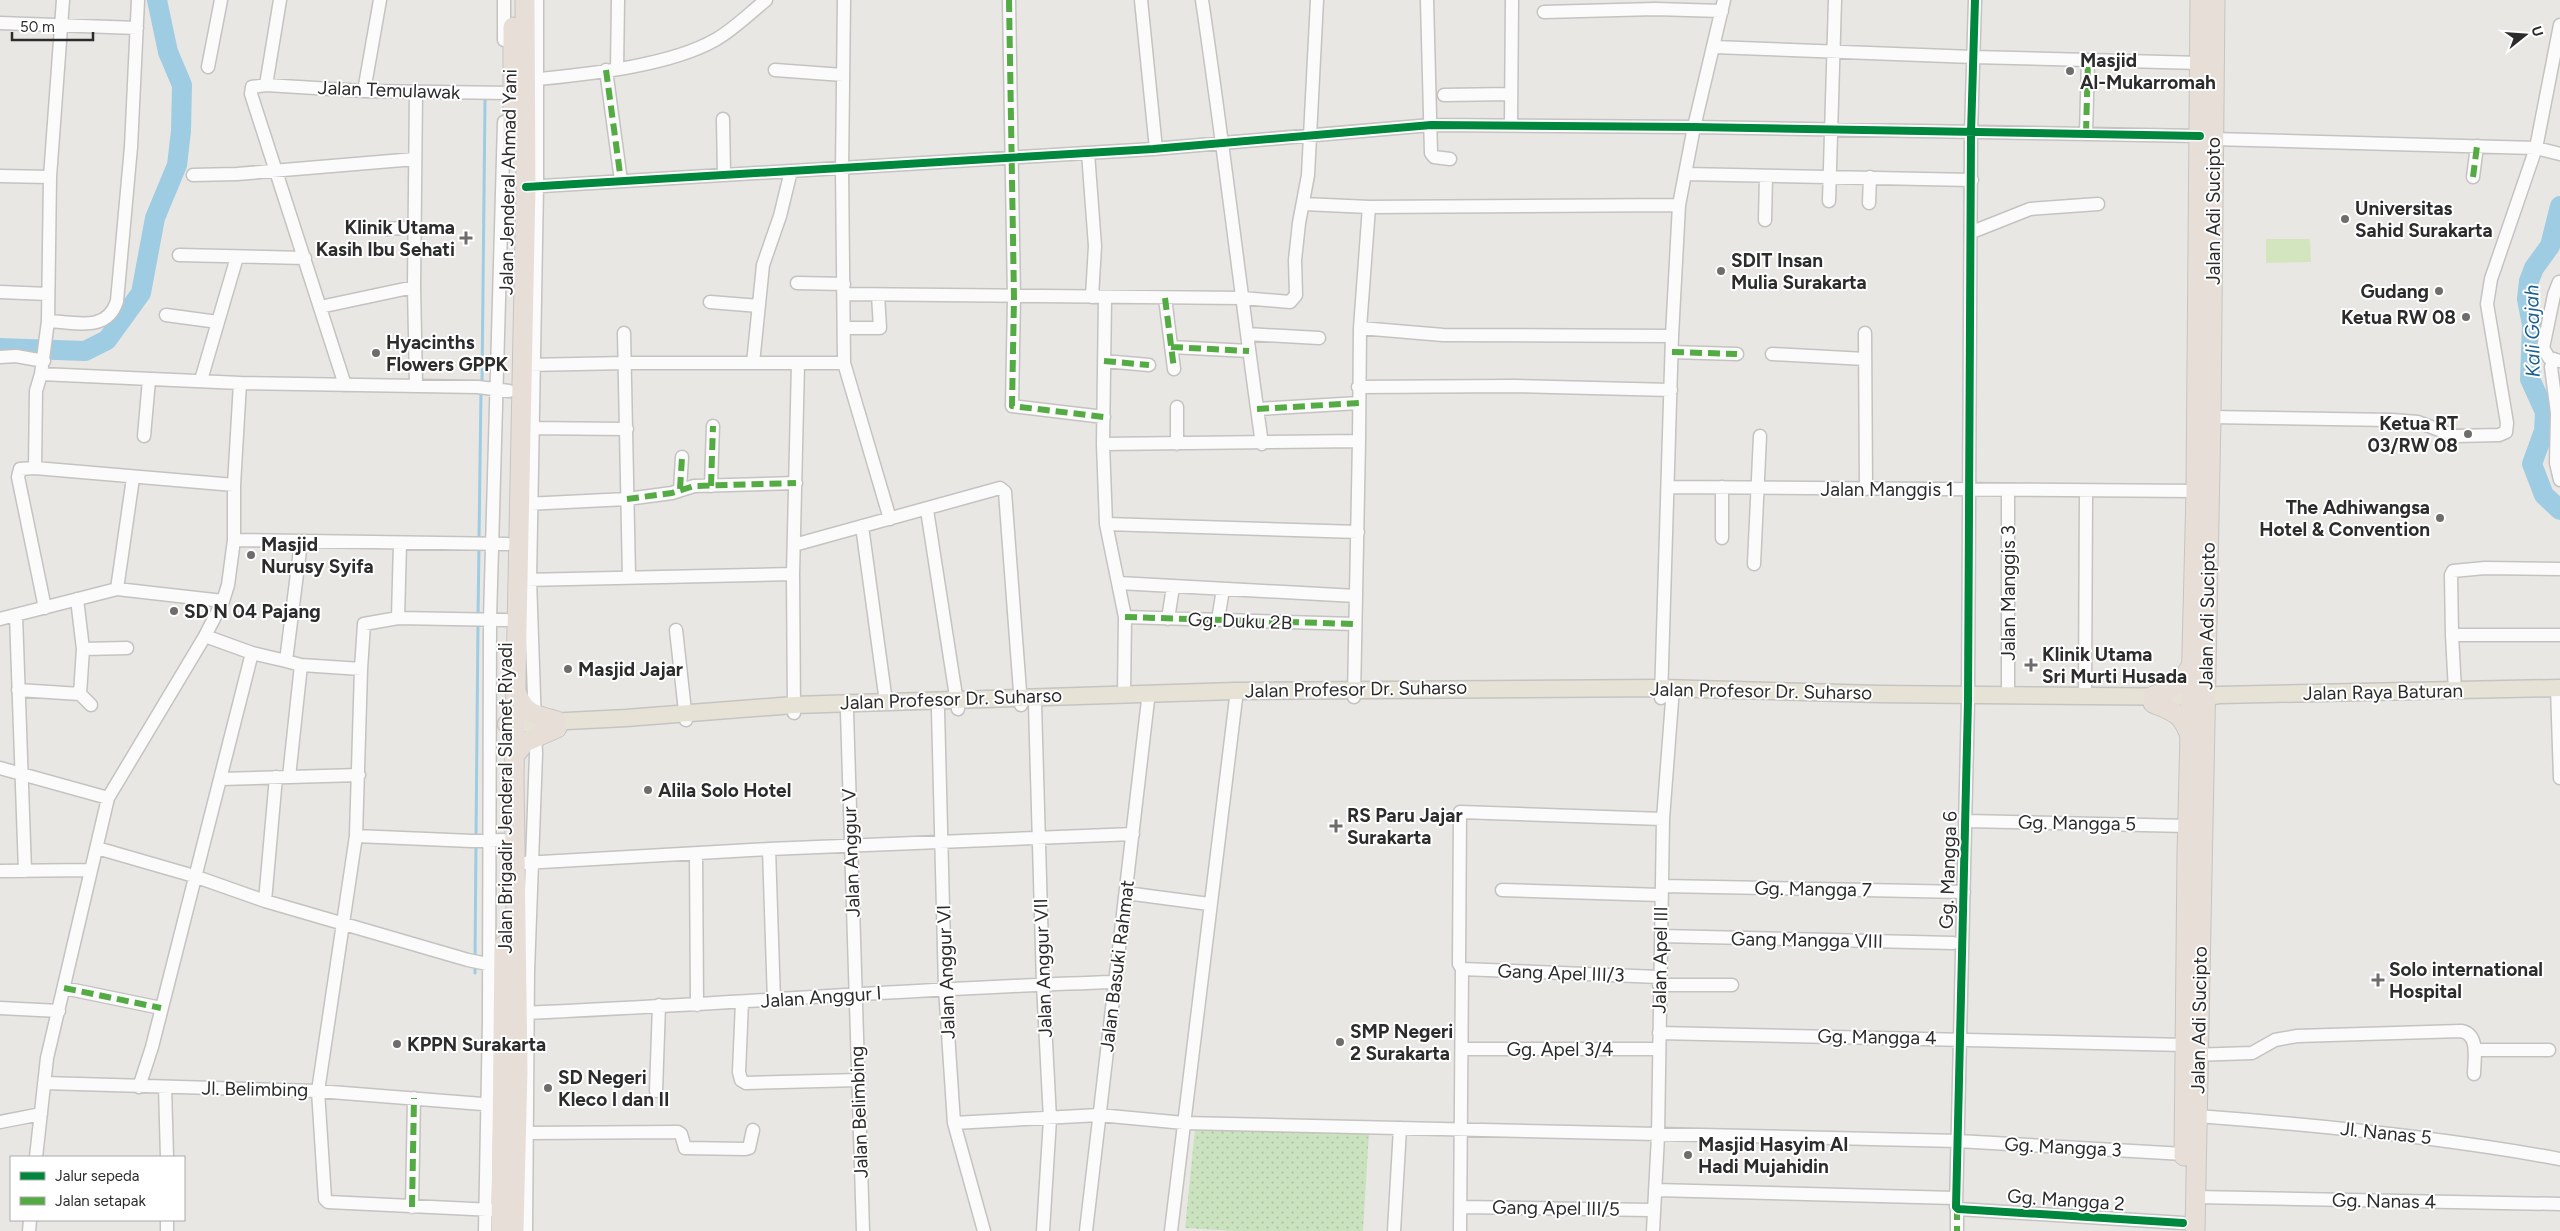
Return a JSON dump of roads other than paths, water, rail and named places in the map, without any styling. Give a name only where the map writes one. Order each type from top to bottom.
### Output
[{"type":"highway","name":"Jalan Jenderal Ahmad Yani","points":[[513,0],[520,43],[509,64],[520,86],[508,128],[520,180],[530,255],[522,365]]},
{"type":"highway","name":"Jalan Jenderal Ahmad Yani","points":[[522,365],[505,282],[506,234],[520,180],[520,43],[525,0]]},
{"type":"highway","name":"Jalan Adi Sucipto","points":[[2187,1228],[2176,1154],[2188,1052],[2203,700],[2211,417],[2206,138],[2200,63],[2200,0]]},
{"type":"highway","name":"Jalan Adi Sucipto","points":[[2187,1228],[2202,1197],[2204,1116],[2188,1052],[2188,826],[2191,737],[2203,700],[2192,664],[2206,138],[2215,0]]},
{"type":"highway","name":"Jalan Brigadir Jenderal Slamet Riyadi","points":[[514,1231],[514,1022],[498,966],[486,840],[523,726],[488,619],[488,545],[499,390],[522,365]]},
{"type":"highway","name":"Jalan Brigadir Jenderal Slamet Riyadi","points":[[498,966],[523,863],[515,755],[523,726],[516,692],[525,580],[527,428],[522,365]]},
{"type":"highway","points":[[2191,737],[2185,721],[2153,700],[2184,680],[2192,664]]},
{"type":"highway","points":[[523,726],[557,725]]},
{"type":"highway","name":"Jalan Brigadir Jenderal Slamet Riyadi","points":[[498,966],[523,993],[490,1105],[482,1210],[501,1231]]},
{"type":"main road","name":"Jalan Raya Baturan","points":[[2203,700],[2558,688]]},
{"type":"main road","name":"Jalan Profesor Dr. Suharso","points":[[1148,697],[1354,693],[1666,693],[2203,700]]},
{"type":"main road","name":"Jalan Profesor Dr. Suharso","points":[[557,725],[886,702],[957,704],[1125,697],[1236,698],[1354,693]]},
{"type":"main road","name":"Jalan Profesor Dr. Suharso","points":[[1968,698],[2008,694],[2085,695],[2153,700]]},
{"type":"main road","name":"Jalan Profesor Dr. Suharso","points":[[794,709],[847,712],[938,710],[957,704]]},
{"type":"street","points":[[35,468],[36,391],[44,359],[48,321],[50,177],[64,0]]},
{"type":"street","points":[[48,321],[102,322],[111,315],[114,308],[131,147],[138,0]]},
{"type":"street","points":[[208,67],[221,0]]},
{"type":"street","points":[[280,0],[266,85],[252,88],[251,94],[345,384]]},
{"type":"street","points":[[364,91],[380,0]]},
{"type":"street","points":[[504,0],[520,43]]},
{"type":"street","points":[[520,43],[537,0]]},
{"type":"street","points":[[618,0],[611,70],[622,181]]},
{"type":"street","name":"Jalan Temulawak","points":[[266,85],[364,91],[484,93],[611,70],[665,58],[715,40],[766,0]]},
{"type":"street","points":[[844,0],[842,170],[844,363],[890,519]]},
{"type":"street","points":[[1009,0],[1014,298],[1012,406],[1104,417]]},
{"type":"street","points":[[1141,0],[1156,149]]},
{"type":"street","points":[[1202,0],[1224,143],[1242,298],[1262,444]]},
{"type":"street","points":[[797,283],[878,295],[1014,298],[1242,298],[1290,302],[1296,295],[1296,251],[1299,223],[1304,204],[1310,135],[1317,0]]},
{"type":"street","points":[[1427,0],[1432,155],[1450,159]]},
{"type":"street","points":[[1511,124],[1512,0]]},
{"type":"street","points":[[1829,201],[1835,0]]},
{"type":"street","name":"Gg. Mangga 6","points":[[1957,1231],[1956,1203],[1968,698],[1972,232],[1971,134],[1975,0]]},
{"type":"street","points":[[1544,12],[1723,5]]},
{"type":"street","name":"Jalan Apel III","points":[[1654,1231],[1658,1136],[1668,487],[1672,336],[1679,205],[1694,127],[1723,5]]},
{"type":"street","points":[[0,23],[137,28]]},
{"type":"street","points":[[2211,417],[2392,420],[2418,422],[2455,436],[2476,437],[2505,433],[2507,423],[2488,300],[2491,279],[2536,148],[2560,25]]},
{"type":"street","points":[[1714,47],[1833,53],[2200,63]]},
{"type":"street","points":[[2086,133],[2088,60]]},
{"type":"street","points":[[775,70],[843,75]]},
{"type":"street","points":[[416,92],[414,227],[416,386]]},
{"type":"street","points":[[1444,94],[1511,94]]},
{"type":"street","points":[[723,119],[724,175]]},
{"type":"street","points":[[520,180],[622,181],[791,171],[842,170],[1011,157],[1156,149],[1431,125],[1511,124],[1694,127],[1971,134],[2086,133],[2536,148],[2560,154]]},
{"type":"street","points":[[2473,177],[2477,146]]},
{"type":"street","points":[[1088,153],[1104,361],[1103,444],[1106,524],[1125,617],[1125,697]]},
{"type":"street","points":[[193,175],[277,171],[415,159]]},
{"type":"street","points":[[753,364],[763,265],[780,216],[791,171]]},
{"type":"street","points":[[1685,174],[1972,180]]},
{"type":"street","points":[[0,176],[50,177]]},
{"type":"street","points":[[1765,220],[1766,176]]},
{"type":"street","points":[[1869,203],[1870,177]]},
{"type":"street","points":[[1304,204],[1368,207],[1679,205]]},
{"type":"street","points":[[1972,232],[2030,209],[2098,204]]},
{"type":"street","points":[[1354,693],[1358,532],[1358,387],[1368,207]]},
{"type":"street","points":[[387,229],[414,227]]},
{"type":"street","points":[[180,255],[305,258]]},
{"type":"street","points":[[201,380],[236,257]]},
{"type":"street","points":[[2560,280],[2554,295],[2543,348],[2545,354],[2557,360],[2551,367],[2558,429],[2556,463],[2560,480]]},
{"type":"street","points":[[41,374],[149,380],[201,380],[240,384],[478,387],[499,390],[505,282]]},
{"type":"street","points":[[320,307],[414,287]]},
{"type":"street","points":[[0,292],[48,294]]},
{"type":"street","points":[[844,328],[880,328],[878,295]]},
{"type":"street","points":[[1165,298],[1174,369]]},
{"type":"street","points":[[710,302],[759,306]]},
{"type":"street","points":[[166,315],[218,322]]},
{"type":"street","points":[[1360,328],[1443,335],[1672,336]]},
{"type":"street","points":[[624,333],[629,577]]},
{"type":"street","points":[[1865,333],[1866,489]]},
{"type":"street","points":[[1247,334],[1319,338]]},
{"type":"street","points":[[1171,347],[1249,351]]},
{"type":"street","points":[[1672,352],[1737,354]]},
{"type":"street","points":[[1772,354],[1865,359]]},
{"type":"street","points":[[0,357],[16,356],[44,359]]},
{"type":"street","points":[[1104,361],[1149,365]]},
{"type":"street","points":[[522,365],[844,363]]},
{"type":"street","points":[[794,709],[793,574],[798,364]]},
{"type":"street","points":[[144,436],[149,380]]},
{"type":"street","points":[[36,1156],[44,1083],[108,798],[205,636],[223,601],[228,584],[234,540],[234,485],[240,384]]},
{"type":"street","points":[[1358,387],[1514,386],[1671,390]]},
{"type":"street","points":[[1257,409],[1359,403]]},
{"type":"street","points":[[1177,407],[1177,444]]},
{"type":"street","points":[[711,486],[713,426]]},
{"type":"street","points":[[527,428],[627,429]]},
{"type":"street","points":[[1754,564],[1760,436]]},
{"type":"street","points":[[1103,444],[1262,444],[1359,441]]},
{"type":"street","points":[[680,490],[682,457]]},
{"type":"street","points":[[45,608],[18,477],[20,469],[35,468],[133,478],[234,485]]},
{"type":"street","points":[[117,590],[133,478]]},
{"type":"street","points":[[526,504],[627,499],[672,493],[694,486],[796,483]]},
{"type":"street","name":"Jalan Manggis 1","points":[[1668,487],[2008,492],[2196,491]]},
{"type":"street","points":[[1722,487],[1722,538]]},
{"type":"street","name":"Jalan Anggur VII","points":[[927,510],[1000,488],[1005,492],[1038,837],[1050,1119],[1043,1231]]},
{"type":"street","name":"Jalan Manggis 3","points":[[2008,492],[2008,694]]},
{"type":"street","points":[[2085,695],[2086,492]]},
{"type":"street","points":[[794,544],[927,510],[957,704]]},
{"type":"street","points":[[1106,524],[1358,532]]},
{"type":"street","points":[[862,526],[886,702]]},
{"type":"street","points":[[234,540],[488,545]]},
{"type":"street","points":[[286,661],[301,542]]},
{"type":"street","points":[[398,618],[400,543]]},
{"type":"street","points":[[2455,691],[2451,575],[2453,571],[2485,568],[2560,569]]},
{"type":"street","points":[[793,574],[525,580],[523,863],[769,849],[1134,834]]},
{"type":"street","points":[[1119,583],[1356,596]]},
{"type":"street","points":[[1168,618],[1173,587]]},
{"type":"street","points":[[1218,620],[1223,589]]},
{"type":"street","points":[[0,618],[117,590],[223,601]]},
{"type":"street","points":[[77,599],[83,649],[80,694]]},
{"type":"street","points":[[16,615],[25,871]]},
{"type":"street","name":"Gg. Duku 2B","points":[[1125,617],[1355,624]]},
{"type":"street","points":[[356,836],[486,840],[488,619],[398,618],[364,624],[356,836],[318,1090],[326,1201],[333,1204],[482,1210],[485,1231]]},
{"type":"street","points":[[676,630],[685,716]]},
{"type":"street","points":[[2452,635],[2560,635]]},
{"type":"street","points":[[205,636],[252,653],[301,665],[361,669]]},
{"type":"street","points":[[83,649],[128,648]]},
{"type":"street","points":[[139,1087],[252,653]]},
{"type":"street","points":[[265,901],[282,778],[301,665]]},
{"type":"street","points":[[2558,688],[2560,778]]},
{"type":"street","points":[[18,690],[80,694],[90,705]]},
{"type":"street","name":"Jalan Basuki Rahmat","points":[[1086,1231],[1114,982],[1134,834],[1148,697]]},
{"type":"street","points":[[1171,1231],[1209,904],[1222,821],[1236,698]]},
{"type":"street","name":"Jalan Anggur VI","points":[[938,710],[944,988],[954,1123],[984,1231]]},
{"type":"street","name":"Jalan Anggur V","points":[[847,712],[856,993]]},
{"type":"street","points":[[0,768],[108,798]]},
{"type":"street","points":[[220,779],[359,775]]},
{"type":"street","points":[[1460,1231],[1462,1207],[1462,969],[1459,964],[1460,812],[1663,819]]},
{"type":"street","name":"Gg. Mangga 5","points":[[1966,821],[2188,826]]},
{"type":"street","points":[[97,848],[194,876],[265,901],[498,966]]},
{"type":"street","points":[[769,849],[774,1001]]},
{"type":"street","points":[[696,854],[698,1005]]},
{"type":"street","points":[[0,871],[91,870]]},
{"type":"street","name":"Gg. Mangga 7","points":[[1502,890],[1964,892]]},
{"type":"street","points":[[1126,893],[1209,904]]},
{"type":"street","name":"Gang Mangga VIII","points":[[1660,936],[1953,944]]},
{"type":"street","name":"Gang Apel III/3","points":[[1462,969],[1732,985]]},
{"type":"street","name":"Jalan Anggur I","points":[[514,1022],[659,1005],[774,1001],[856,993],[944,988],[1114,982]]},
{"type":"street","points":[[64,988],[161,1008]]},
{"type":"street","name":"Jalan Belimbing","points":[[856,993],[862,1231]]},
{"type":"street","points":[[742,1002],[739,1072],[741,1080],[746,1082],[859,1080]]},
{"type":"street","points":[[656,1091],[659,1005]]},
{"type":"street","points":[[0,1008],[59,1011]]},
{"type":"street","points":[[514,1022],[527,1133],[526,1231]]},
{"type":"street","name":"Gg. Mangga 4","points":[[1659,1033],[1960,1039],[2188,1052],[2252,1053],[2275,1040],[2297,1036],[2461,1031],[2471,1036],[2475,1050]]},
{"type":"street","name":"Gg. Apel 3/4","points":[[1462,1050],[1659,1049]]},
{"type":"street","points":[[2474,1074],[2475,1050],[2549,1050]]},
{"type":"street","name":"Jl. Belimbing","points":[[44,1083],[139,1087],[318,1090],[490,1105]]},
{"type":"street","points":[[165,1087],[167,1156]]},
{"type":"street","points":[[412,1207],[414,1098]]},
{"type":"street","points":[[0,1122],[41,1114]]},
{"type":"street","name":"Gg. Mangga 3","points":[[954,1123],[1099,1116],[1184,1123],[1461,1128],[1658,1136],[1958,1141],[2176,1154]]},
{"type":"street","name":"Jl. Nanas 5","points":[[2204,1116],[2455,1141],[2560,1158]]},
{"type":"street","points":[[1394,1231],[1400,1128]]},
{"type":"street","points":[[527,1133],[678,1132],[681,1134],[685,1148],[745,1149],[749,1148],[752,1130]]},
{"type":"street","name":"Gg. Mangga 2","points":[[1655,1190],[1956,1203],[2187,1228]]},
{"type":"street","name":"Gg. Nanas 4","points":[[2202,1197],[2560,1204]]},
{"type":"street","name":"Gang Apel III/5","points":[[1462,1207],[1650,1210]]},
{"type":"waterway","points":[[0,348],[85,351],[107,340],[141,293],[155,218],[177,165],[181,131],[182,85],[168,52],[157,0]]},
{"type":"waterway","points":[[482,384],[485,100]]},
{"type":"waterway","name":"Kali Gajah","points":[[2560,206],[2550,246],[2534,268],[2529,281],[2527,299],[2532,325],[2530,379],[2545,412],[2544,431],[2532,464],[2544,495],[2560,510]]},
{"type":"waterway","points":[[479,539],[481,391]]},
{"type":"waterway","points":[[478,617],[479,546]]},
{"type":"waterway","points":[[476,837],[478,623]]},
{"type":"waterway","points":[[475,959],[476,843]]},
{"type":"waterway","points":[[475,966],[475,973]]},
{"type":"place","name":"Masjid Al-Mukarromah","points":[[2070,71]]},
{"type":"place","name":"Universitas Sahid Surakarta","points":[[2345,219]]},
{"type":"place","name":"Klinik Utama Kasih Ibu Sehati","points":[[466,238]]},
{"type":"place","name":"SDIT Insan Mulia Surakarta","points":[[1721,271]]},
{"type":"place","name":"Gudang","points":[[2439,291]]},
{"type":"place","name":"Ketua RW 08","points":[[2466,317]]},
{"type":"place","name":"Hyacinths Flowers GPPK","points":[[376,353]]},
{"type":"place","name":"Ketua RT 03/RW 08","points":[[2468,434]]},
{"type":"place","name":"The Adhiwangsa Hotel & Convention","points":[[2440,518]]},
{"type":"place","name":"Masjid Nurusy Syifa","points":[[251,555]]},
{"type":"place","name":"SD N 04 Pajang","points":[[174,611]]},
{"type":"place","name":"Klinik Utama Sri Murti Husada","points":[[2031,665]]},
{"type":"place","name":"Masjid Jajar","points":[[568,669]]},
{"type":"place","name":"Alila Solo Hotel","points":[[648,790]]},
{"type":"place","name":"RS Paru Jajar Surakarta","points":[[1336,826]]},
{"type":"place","name":"Solo international Hospital","points":[[2378,980]]},
{"type":"place","name":"SMP Negeri 2 Surakarta","points":[[1340,1042]]},
{"type":"place","name":"KPPN Surakarta","points":[[397,1044]]},
{"type":"place","name":"SD Negeri Kleco I dan II","points":[[548,1088]]},
{"type":"place","name":"Masjid Hasyim Al Hadi Mujahidin","points":[[1688,1155]]}]
